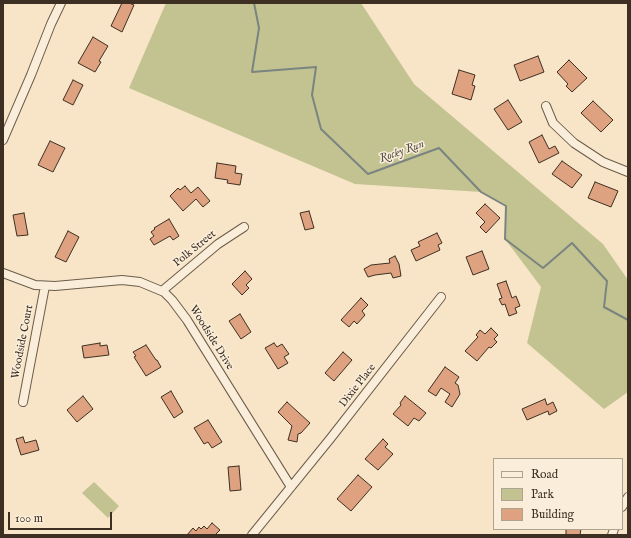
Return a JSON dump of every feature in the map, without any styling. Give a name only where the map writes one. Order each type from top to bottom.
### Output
[{"type":"street","points":[[3,140],[61,3]]},
{"type":"street","points":[[546,106],[553,123],[574,143],[603,162],[628,172]]},
{"type":"street","name":"Polk Street","points":[[162,291],[218,244],[244,227]]},
{"type":"street","name":"Woodside Drive","points":[[3,273],[26,283],[45,286],[122,280],[140,282],[162,291],[172,300],[187,320],[291,487]]},
{"type":"street","name":"Woodside Court","points":[[23,402],[45,286]]},
{"type":"street","name":"Dixie Place","points":[[291,487],[441,297]]},
{"type":"street","points":[[252,535],[291,487]]},
{"type":"green space","points":[[166,3],[361,3],[414,84],[603,244],[628,280],[628,392],[604,409],[527,343],[541,287],[505,239],[506,206],[481,192],[355,184],[129,88]]},
{"type":"green space","points":[[94,482],[119,506],[108,518],[82,493]]},
{"type":"building","points":[[122,3],[134,5],[122,32],[111,26]]},
{"type":"building","points":[[93,37],[108,46],[99,61],[101,62],[95,72],[78,63]]},
{"type":"building","points":[[538,56],[544,72],[520,81],[514,65]]},
{"type":"building","points":[[569,60],[587,78],[572,92],[566,86],[568,84],[557,72]]},
{"type":"building","points":[[459,70],[475,75],[472,85],[475,86],[471,100],[452,94]]},
{"type":"building","points":[[73,80],[83,85],[73,105],[63,100]]},
{"type":"building","points":[[508,100],[522,122],[508,130],[494,109]]},
{"type":"building","points":[[593,101],[613,120],[601,132],[581,113]]},
{"type":"building","points":[[542,135],[549,149],[555,146],[559,153],[539,163],[529,142]]},
{"type":"building","points":[[50,141],[65,148],[53,172],[38,165]]},
{"type":"building","points":[[562,161],[582,175],[572,188],[552,174]]},
{"type":"building","points":[[217,163],[236,166],[235,173],[242,174],[240,185],[227,183],[228,180],[215,178]]},
{"type":"building","points":[[595,182],[618,191],[611,207],[588,198]]},
{"type":"building","points":[[185,186],[191,193],[198,187],[210,201],[203,207],[196,199],[183,211],[170,196],[178,188],[180,190]]},
{"type":"building","points":[[485,204],[500,218],[486,233],[480,227],[485,222],[476,213]]},
{"type":"building","points":[[309,211],[314,228],[305,230],[300,213]]},
{"type":"building","points":[[24,213],[28,235],[17,236],[13,215]]},
{"type":"building","points":[[169,219],[179,236],[173,240],[170,236],[154,245],[150,239],[154,236],[151,232],[155,229],[154,228]]},
{"type":"building","points":[[68,231],[79,237],[66,262],[55,257]]},
{"type":"building","points":[[437,233],[442,243],[438,245],[440,250],[416,261],[411,250],[420,246],[418,242]]},
{"type":"building","points":[[482,251],[489,269],[473,275],[466,257]]},
{"type":"building","points":[[395,256],[399,264],[401,276],[393,278],[391,273],[368,277],[364,269],[371,265],[390,263],[389,259]]},
{"type":"building","points":[[245,271],[252,279],[246,285],[249,288],[242,295],[232,284]]},
{"type":"building","points":[[506,281],[512,298],[516,296],[520,306],[515,308],[517,313],[509,316],[505,304],[502,305],[499,299],[502,298],[497,284]]},
{"type":"building","points":[[361,298],[368,305],[362,311],[365,315],[357,324],[354,321],[349,327],[341,320]]},
{"type":"building","points":[[240,314],[251,332],[241,339],[229,321]]},
{"type":"building","points":[[491,328],[498,335],[494,339],[497,342],[491,348],[489,347],[477,361],[465,351],[478,337],[476,335],[480,330],[485,334]]},
{"type":"building","points":[[100,343],[100,346],[107,345],[109,355],[84,358],[82,346]]},
{"type":"building","points":[[274,343],[277,347],[282,344],[289,354],[284,357],[288,363],[278,369],[265,348]]},
{"type":"building","points":[[146,345],[161,367],[146,376],[134,357],[136,356],[133,352]]},
{"type":"building","points":[[343,352],[352,360],[334,381],[325,373]]},
{"type":"building","points":[[445,367],[459,377],[455,383],[458,385],[460,394],[452,407],[445,402],[450,394],[441,388],[436,396],[428,391]]},
{"type":"building","points":[[171,391],[183,412],[174,418],[161,397]]},
{"type":"building","points":[[83,396],[93,409],[77,422],[67,410]]},
{"type":"building","points":[[405,396],[426,413],[419,421],[414,418],[408,426],[393,414],[401,405],[400,403]]},
{"type":"building","points":[[545,399],[547,405],[553,402],[557,411],[549,415],[548,411],[527,420],[522,409]]},
{"type":"building","points":[[287,402],[310,423],[301,433],[298,434],[297,442],[288,440],[292,426],[278,412]]},
{"type":"building","points":[[208,420],[222,442],[212,448],[208,442],[204,444],[194,428]]},
{"type":"building","points":[[23,437],[25,443],[36,440],[39,450],[21,455],[16,439]]},
{"type":"building","points":[[383,439],[388,444],[385,447],[393,454],[378,470],[365,459]]},
{"type":"building","points":[[239,466],[241,490],[230,491],[228,467]]},
{"type":"building","points":[[358,475],[372,487],[351,511],[337,499]]},
{"type":"building","points":[[212,523],[220,530],[215,535],[187,535],[193,528],[196,531],[199,527],[201,529],[204,526],[207,529]]},
{"type":"building","points":[[566,530],[581,530],[580,535],[566,535]]},
{"type":"waterway","name":"Rocky Run","points":[[254,3],[259,28],[252,72],[316,67],[312,95],[321,129],[368,174],[439,148],[481,192],[506,206],[505,239],[543,268],[572,243],[607,281],[604,307],[628,320]]}]
